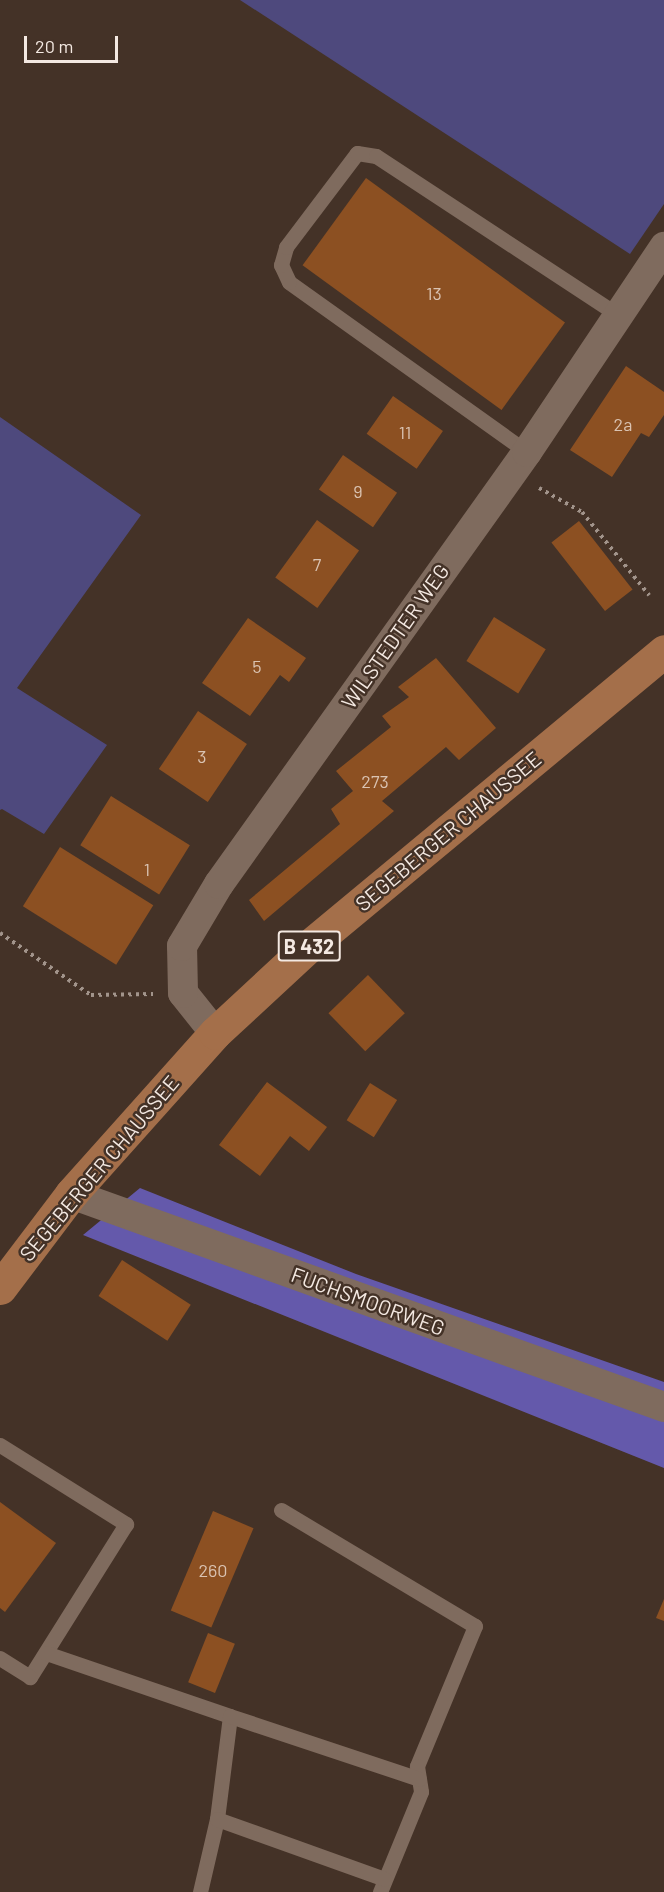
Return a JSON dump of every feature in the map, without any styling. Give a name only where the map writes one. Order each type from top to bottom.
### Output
[{"type":"main road","name":"SEGEBERGER CHAUSSEE","points":[[0,1288],[71,1194],[215,1033],[308,947],[664,651]]},
{"type":"street","name":"WILSTEDTER WEG","points":[[183,993],[182,946],[219,884],[519,462],[664,247]]},
{"type":"street","points":[[183,993],[215,1033]]},
{"type":"street","name":"FUCHSMOORWEG","points":[[71,1194],[664,1407]]},
{"type":"lane","points":[[519,462],[289,282],[281,265],[286,247],[357,153],[376,156],[618,315]]},
{"type":"lane","points":[[0,1445],[126,1524],[30,1677],[0,1658]]},
{"type":"lane","points":[[218,1819],[383,1885],[421,1792],[417,1766],[475,1626],[281,1510]]},
{"type":"lane","points":[[46,1653],[419,1779]]},
{"type":"lane","points":[[200,1892],[218,1819],[230,1716]]},
{"type":"path","points":[[519,462],[582,512],[649,595]]},
{"type":"path","points":[[0,933],[91,995],[183,993]]},
{"type":"shaded area","points":[[240,0],[664,0],[664,204],[630,254]]},
{"type":"shaded area","points":[[0,417],[141,515],[17,688],[107,745],[44,834],[2,809],[0,810]]},
{"type":"shaded area","points":[[140,1188],[356,1274],[664,1382],[664,1468],[83,1235]]},
{"type":"building","points":[[366,178],[565,323],[502,410],[303,265]]},
{"type":"building","points":[[626,366],[664,392],[664,415],[649,437],[641,433],[612,477],[570,450]]},
{"type":"building","points":[[393,396],[443,431],[417,469],[367,434]]},
{"type":"building","points":[[343,455],[397,493],[373,527],[319,489]]},
{"type":"building","points":[[317,520],[359,551],[317,608],[275,577]]},
{"type":"building","points":[[579,521],[633,590],[605,611],[551,543]]},
{"type":"building","points":[[494,617],[546,649],[518,693],[466,661]]},
{"type":"building","points":[[248,618],[306,658],[289,682],[280,675],[250,716],[202,683]]},
{"type":"building","points":[[436,658],[496,728],[459,760],[446,747],[382,801],[394,811],[264,921],[249,900],[340,824],[331,809],[353,791],[336,771],[391,727],[382,716],[409,697],[398,687]]},
{"type":"building","points":[[198,711],[247,744],[208,802],[159,769]]},
{"type":"building","points":[[111,796],[190,845],[159,894],[80,845]]},
{"type":"building","points":[[60,847],[153,905],[116,965],[23,906]]},
{"type":"building","points":[[368,975],[405,1013],[365,1051],[328,1013]]},
{"type":"building","points":[[267,1082],[327,1127],[309,1151],[290,1136],[260,1176],[219,1145]]},
{"type":"building","points":[[370,1083],[397,1100],[374,1137],[347,1120]]},
{"type":"building","points":[[122,1260],[191,1305],[167,1341],[99,1296]]},
{"type":"building","points":[[0,1502],[56,1543],[5,1612],[0,1608]]},
{"type":"building","points":[[213,1511],[254,1528],[211,1628],[171,1610]]},
{"type":"building","points":[[664,1599],[664,1621],[656,1618]]},
{"type":"building","points":[[208,1633],[235,1644],[215,1693],[188,1682]]}]
